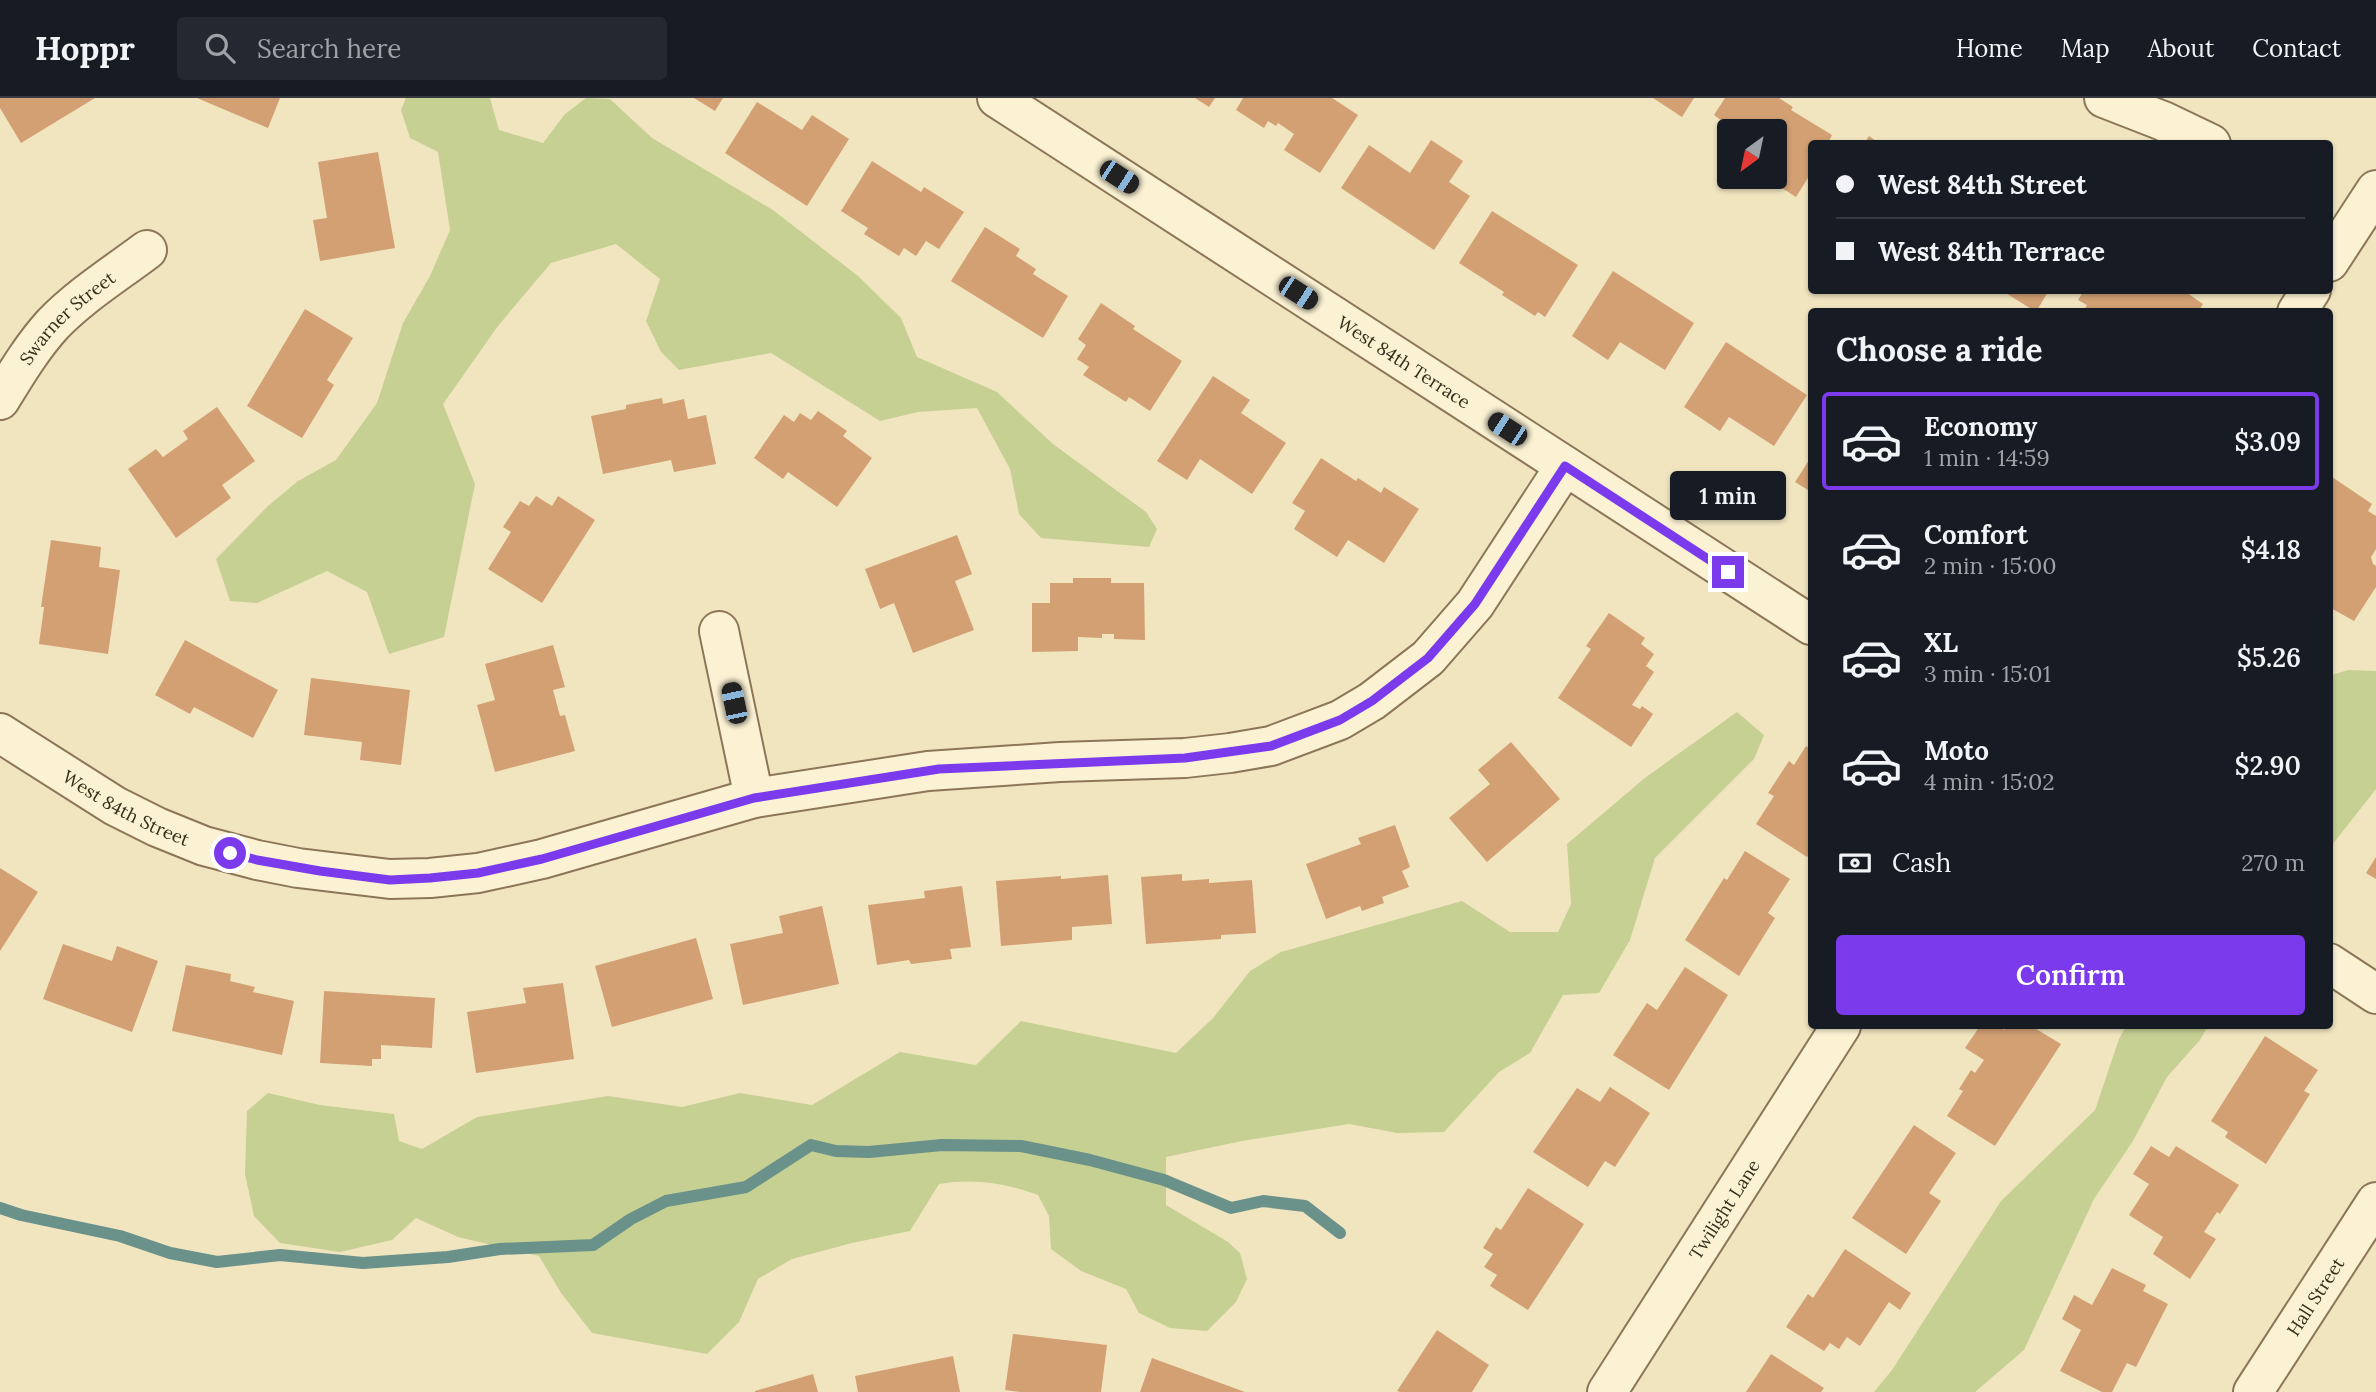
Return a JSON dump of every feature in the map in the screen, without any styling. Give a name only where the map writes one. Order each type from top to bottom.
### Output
[{"type":"street","name":"West 84th Terrace","points":[[997,98],[1808,623]]},
{"type":"street","points":[[2104,98],[2203,140]]},
{"type":"street","points":[[2333,248],[2340,224],[2376,190]]},
{"type":"street","name":"Swarner Street","points":[[0,400],[33,349],[53,324],[147,250]]},
{"type":"street","name":"West 84th Street","points":[[0,733],[115,806],[204,846],[298,868],[390,880],[478,873],[542,859],[754,798],[939,769],[1185,758],[1230,753],[1271,746],[1340,720],[1372,701],[1428,658],[1475,604],[1565,466]]},
{"type":"street","points":[[719,631],[754,798]]},
{"type":"street","points":[[2333,966],[2376,994]]},
{"type":"street","name":"Twilight Lane","points":[[1607,1392],[1839,1029]]},
{"type":"street","name":"Hall Street","points":[[2253,1392],[2376,1202]]},
{"type":"green space","points":[[406,98],[490,98],[499,130],[543,143],[565,114],[586,98],[610,99],[652,138],[773,210],[858,276],[901,318],[917,357],[997,392],[1053,444],[1146,512],[1157,529],[1149,547],[1041,538],[1019,514],[1010,469],[977,408],[918,412],[880,421],[771,353],[679,370],[661,352],[646,321],[660,279],[616,244],[551,263],[498,326],[443,404],[475,484],[444,637],[389,654],[367,592],[327,571],[257,603],[230,601],[216,559],[268,506],[298,481],[336,460],[377,403],[403,323],[430,276],[450,230],[438,152],[410,138],[401,110]]},
{"type":"green space","points":[[2348,670],[2376,671],[2376,789],[2333,844],[2333,675]]},
{"type":"green space","points":[[1737,712],[1764,735],[1754,759],[1655,858],[1630,940],[1599,993],[1563,995],[1530,1053],[1499,1072],[1444,1132],[1397,1133],[1349,1124],[1242,1141],[1166,1157],[1166,1205],[1228,1242],[1240,1253],[1247,1279],[1236,1302],[1207,1331],[1170,1328],[1139,1313],[1126,1289],[1081,1271],[1051,1249],[1049,1216],[1038,1195],[989,1183],[939,1184],[910,1231],[792,1259],[758,1279],[739,1322],[707,1354],[592,1333],[561,1293],[539,1256],[458,1237],[416,1218],[392,1240],[340,1252],[280,1243],[254,1216],[245,1174],[247,1111],[268,1093],[320,1105],[394,1114],[399,1141],[422,1149],[477,1117],[608,1096],[682,1107],[740,1093],[812,1105],[900,1052],[976,1065],[1021,1021],[1176,1053],[1213,1018],[1250,971],[1281,952],[1462,901],[1510,932],[1558,932],[1571,904],[1567,844],[1646,777]]},
{"type":"green space","points":[[2124,1029],[2206,1029],[2200,1040],[2167,1077],[2133,1141],[2094,1199],[2024,1350],[1975,1392],[1874,1392],[1892,1370],[2001,1201],[2095,1110]]},
{"type":"building","points":[[0,98],[95,98],[21,143],[0,108]]},
{"type":"building","points":[[197,98],[280,98],[268,128]]},
{"type":"building","points":[[694,98],[723,98],[715,111]]},
{"type":"building","points":[[1195,98],[1215,98],[1209,107]]},
{"type":"building","points":[[1243,98],[1332,98],[1358,115],[1320,173],[1284,150],[1294,134],[1278,123],[1276,126],[1268,121],[1264,128],[1236,110]]},
{"type":"building","points":[[1653,98],[1694,98],[1682,117]]},
{"type":"building","points":[[1725,98],[1779,98],[1793,107],[1791,110],[1832,135],[1830,140],[1808,140],[1808,178],[1796,197],[1784,189],[1787,189],[1787,119],[1720,119],[1714,115]]},
{"type":"building","points":[[757,102],[802,130],[812,115],[849,139],[807,206],[725,153]]},
{"type":"building","points":[[1431,140],[1463,161],[1449,182],[1470,196],[1434,250],[1341,188],[1369,145],[1410,173]]},
{"type":"building","points":[[378,152],[395,248],[320,261],[313,220],[327,218],[318,162]]},
{"type":"building","points":[[872,161],[921,192],[924,187],[964,212],[939,249],[926,241],[916,256],[904,248],[899,256],[864,234],[868,228],[841,211]]},
{"type":"building","points":[[1492,211],[1578,265],[1545,317],[1538,312],[1535,316],[1459,263]]},
{"type":"building","points":[[985,227],[1020,249],[1016,256],[1036,269],[1033,274],[1068,296],[1043,338],[951,281]]},
{"type":"building","points":[[1613,271],[1694,323],[1665,370],[1620,342],[1608,360],[1572,336]]},
{"type":"building","points":[[2007,294],[2047,294],[2038,308],[2030,308]]},
{"type":"building","points":[[2082,294],[2189,294],[2203,304],[2200,308],[2085,308],[2087,305],[2078,300]]},
{"type":"building","points":[[1101,303],[1135,326],[1133,329],[1182,361],[1150,411],[1129,397],[1126,402],[1083,375],[1089,367],[1077,359],[1086,345],[1078,339]]},
{"type":"building","points":[[305,309],[353,338],[327,380],[334,385],[302,438],[247,406]]},
{"type":"building","points":[[1726,342],[1807,395],[1774,446],[1729,417],[1720,431],[1684,407]]},
{"type":"building","points":[[1213,376],[1250,400],[1241,413],[1286,443],[1252,494],[1200,459],[1187,480],[1157,461]]},
{"type":"building","points":[[662,398],[663,404],[684,399],[688,419],[706,415],[716,464],[674,472],[671,460],[603,474],[591,416]]},
{"type":"building","points":[[217,407],[255,461],[222,485],[231,498],[176,538],[128,469],[156,449],[163,457],[188,439],[183,431]]},
{"type":"building","points":[[818,411],[847,431],[843,436],[872,458],[837,507],[788,472],[783,479],[754,458],[784,415],[794,422],[800,413],[811,420]]},
{"type":"building","points":[[1321,458],[1356,481],[1358,478],[1381,493],[1384,487],[1419,509],[1384,563],[1348,540],[1337,557],[1294,529],[1305,511],[1292,503]]},
{"type":"building","points":[[1808,462],[1808,490],[1795,482]]},
{"type":"building","points":[[2333,478],[2372,504],[2368,511],[2376,516],[2376,549],[2371,557],[2376,566],[2376,587],[2354,621],[2333,609]]},
{"type":"building","points":[[536,496],[552,506],[558,496],[595,520],[542,603],[488,569],[511,532],[503,527],[520,501],[529,506]]},
{"type":"building","points":[[957,535],[972,574],[955,581],[974,630],[913,653],[894,603],[880,609],[865,569]]},
{"type":"building","points":[[51,540],[101,547],[99,567],[120,570],[108,654],[39,644],[44,607],[41,607]]},
{"type":"building","points":[[1073,578],[1111,578],[1111,583],[1144,583],[1145,640],[1114,639],[1114,634],[1102,634],[1102,638],[1078,637],[1078,651],[1032,652],[1032,603],[1050,603],[1050,583],[1073,583]]},
{"type":"building","points":[[1609,613],[1645,638],[1641,644],[1654,654],[1646,666],[1654,672],[1632,705],[1640,709],[1642,706],[1653,714],[1631,747],[1558,698],[1591,649],[1586,646]]},
{"type":"building","points":[[185,640],[278,690],[253,738],[194,707],[190,714],[155,695]]},
{"type":"building","points":[[553,645],[565,687],[553,690],[560,716],[565,715],[575,751],[495,772],[477,705],[495,700],[485,664]]},
{"type":"building","points":[[311,678],[410,690],[401,765],[360,760],[362,742],[304,735]]},
{"type":"building","points":[[1511,742],[1560,799],[1487,862],[1449,818],[1490,784],[1478,770]]},
{"type":"building","points":[[1806,746],[1807,857],[1756,824],[1774,796],[1768,793],[1789,761],[1794,765]]},
{"type":"building","points":[[1395,825],[1410,867],[1402,871],[1409,887],[1382,897],[1384,903],[1362,911],[1360,906],[1326,919],[1306,864],[1361,844],[1358,838]]},
{"type":"building","points":[[1745,851],[1790,879],[1768,913],[1775,918],[1739,976],[1685,940],[1724,878],[1727,880]]},
{"type":"building","points":[[2376,857],[2376,879],[2366,873]]},
{"type":"building","points":[[0,868],[38,892],[0,951]]},
{"type":"building","points":[[1182,874],[1182,881],[1209,879],[1209,883],[1252,880],[1256,933],[1221,935],[1221,939],[1146,944],[1141,877]]},
{"type":"building","points":[[1108,875],[1112,924],[1072,927],[1072,940],[1001,946],[996,881]]},
{"type":"building","points":[[962,886],[971,947],[950,949],[952,959],[911,964],[909,960],[877,965],[868,905],[925,898],[924,891]]},
{"type":"building","points":[[822,906],[839,984],[743,1005],[730,944],[783,933],[779,916]]},
{"type":"building","points":[[696,938],[713,999],[612,1027],[595,966]]},
{"type":"building","points":[[63,944],[112,961],[117,946],[158,961],[132,1032],[43,999]]},
{"type":"building","points":[[186,965],[231,974],[230,981],[255,987],[253,992],[294,1001],[282,1055],[172,1031]]},
{"type":"building","points":[[1685,967],[1728,995],[1669,1090],[1613,1055],[1647,1003],[1657,1010]]},
{"type":"building","points":[[563,983],[574,1059],[476,1073],[467,1012],[526,1003],[523,988]]},
{"type":"building","points":[[324,991],[435,998],[432,1048],[381,1045],[381,1059],[372,1059],[372,1066],[320,1063]]},
{"type":"building","points":[[1978,1029],[2036,1029],[2061,1044],[1995,1146],[1947,1116],[1963,1091],[1959,1089],[1971,1070],[1975,1073],[1984,1060],[1965,1048]]},
{"type":"building","points":[[2265,1036],[2318,1070],[2304,1091],[2310,1094],[2266,1164],[2225,1137],[2228,1132],[2211,1121]]},
{"type":"building","points":[[1610,1087],[1650,1113],[1615,1167],[1605,1161],[1588,1187],[1533,1152],[1577,1088],[1600,1102]]},
{"type":"building","points":[[1914,1125],[1956,1153],[1929,1193],[1941,1201],[1906,1254],[1852,1218]]},
{"type":"building","points":[[2151,1146],[2169,1157],[2176,1146],[2239,1185],[2204,1232],[2216,1239],[2190,1279],[2153,1254],[2163,1237],[2129,1215],[2149,1184],[2133,1174]]},
{"type":"building","points":[[1528,1188],[1584,1224],[1528,1310],[1490,1286],[1497,1275],[1484,1267],[1493,1254],[1483,1248],[1496,1227],[1501,1230]]},
{"type":"building","points":[[1845,1249],[1911,1293],[1900,1310],[1889,1302],[1860,1346],[1847,1337],[1839,1349],[1830,1343],[1824,1351],[1786,1327],[1808,1294],[1813,1298]]},
{"type":"building","points":[[2112,1268],[2146,1285],[2143,1291],[2168,1304],[2136,1367],[2127,1363],[2112,1392],[2102,1392],[2060,1371],[2081,1330],[2062,1319],[2074,1295],[2092,1305]]},
{"type":"building","points":[[1437,1330],[1489,1365],[1472,1392],[1397,1391]]},
{"type":"building","points":[[1013,1334],[1107,1345],[1101,1392],[1005,1390]]},
{"type":"building","points":[[1771,1354],[1824,1388],[1821,1392],[1746,1392]]},
{"type":"building","points":[[953,1356],[960,1392],[858,1392],[855,1376]]},
{"type":"building","points":[[1152,1358],[1245,1392],[1140,1392]]},
{"type":"building","points":[[813,1374],[818,1392],[755,1392],[755,1391]]},
{"type":"waterway","points":[[0,1208],[120,1236],[170,1253],[217,1262],[280,1255],[363,1263],[448,1257],[500,1249],[593,1245],[631,1219],[666,1201],[746,1187],[811,1145],[836,1151],[869,1152],[942,1145],[1021,1146],[1090,1160],[1164,1180],[1231,1208],[1263,1201],[1305,1206],[1340,1233]]},
{"type":"route","points":[[230,853],[298,868],[390,880],[430,878],[478,873],[542,859],[754,798],[939,769],[1185,758],[1271,746],[1340,720],[1372,701],[1428,658],[1475,604],[1565,466],[1728,572]]}]
